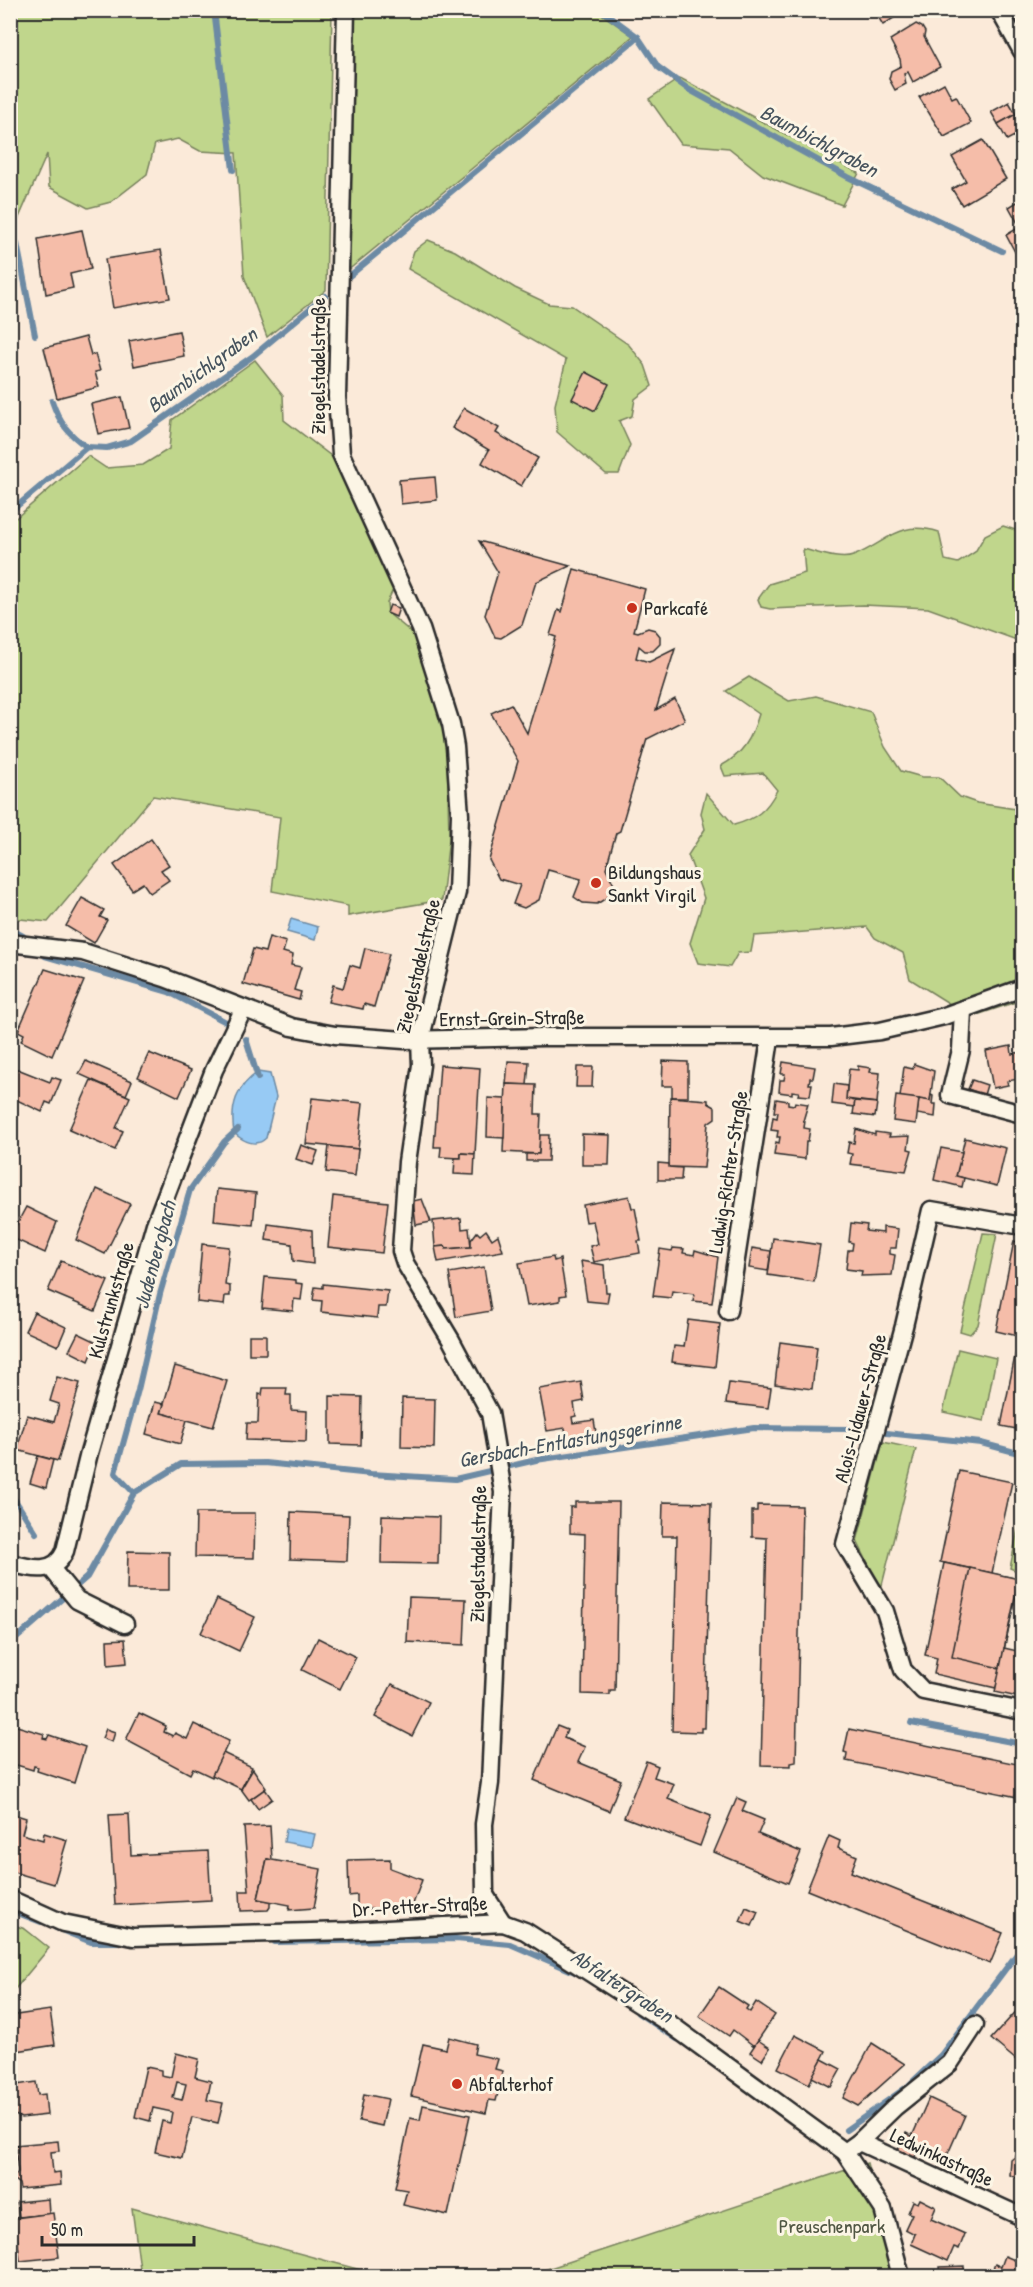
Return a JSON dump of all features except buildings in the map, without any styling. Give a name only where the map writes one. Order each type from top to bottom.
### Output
[{"type":"street","name":"Ziegelstadelstraße","points":[[346,10],[336,398],[338,434],[347,471],[421,629],[451,724],[459,778],[457,892],[420,1041],[421,1065],[407,1162],[400,1234],[401,1251],[405,1263],[451,1340],[490,1413],[497,1455],[501,1482],[501,1545],[490,1783],[484,1824],[485,1895],[503,1923]]},
{"type":"street","points":[[999,10],[1023,51]]},
{"type":"street","name":"Ernst-Grein-Straße","points":[[10,943],[83,952],[175,982],[243,1010],[292,1026],[336,1035],[420,1041],[543,1037],[770,1039],[831,1037],[880,1031],[963,1010],[1023,988]]},
{"type":"street","name":"Kulstrunkstraße","points":[[55,1574],[69,1540],[89,1453],[155,1224],[214,1071],[243,1010]]},
{"type":"street","points":[[963,1010],[963,1043],[950,1095],[1023,1114]]},
{"type":"street","name":"Ludwig-Richter-Straße","points":[[728,1311],[770,1039]]},
{"type":"street","name":"Alois-Lidauer-Straße","points":[[1023,1226],[931,1210],[845,1544],[885,1611],[903,1670],[922,1691],[1023,1711]]},
{"type":"street","points":[[10,1563],[55,1574],[73,1597],[124,1624]]},
{"type":"street","name":"Dr.-Petter-Straße","points":[[10,1899],[63,1923],[133,1937],[348,1931],[503,1923],[525,1932],[670,2024],[852,2147],[883,2209],[900,2277]]},
{"type":"street","points":[[852,2147],[895,2107],[950,2063],[975,2025]]},
{"type":"street","name":"Ledwinkastraße","points":[[852,2147],[1023,2217]]},
{"type":"green space","points":[[10,11],[332,11],[326,290],[267,337],[244,276],[236,153],[200,151],[178,139],[155,144],[147,174],[111,202],[88,208],[49,187],[47,154],[14,229],[13,257],[11,256]]},
{"type":"green space","points":[[351,11],[597,11],[633,36],[346,272]]},
{"type":"green space","points":[[680,78],[859,173],[842,205],[763,175],[729,148],[681,144],[649,99]]},
{"type":"green space","points":[[428,240],[455,251],[515,288],[549,304],[572,306],[629,345],[645,365],[652,386],[635,399],[632,416],[619,421],[630,445],[619,474],[606,474],[557,432],[555,405],[566,360],[408,269],[414,251]]},
{"type":"green space","points":[[255,360],[283,395],[284,420],[335,459],[395,585],[387,603],[388,613],[417,637],[441,696],[447,749],[449,838],[442,900],[348,916],[348,906],[272,891],[280,817],[153,796],[48,922],[11,918],[10,523],[88,456],[106,468],[143,465],[169,449],[172,420]]},
{"type":"green space","points":[[1003,526],[1022,532],[1022,642],[928,608],[863,605],[770,609],[761,607],[758,599],[769,584],[805,573],[803,549],[835,557],[848,557],[865,551],[903,530],[925,529],[939,532],[945,560],[958,563],[975,552],[985,535]]},
{"type":"green space","points":[[749,677],[789,701],[816,696],[871,712],[885,747],[901,771],[922,777],[939,777],[960,797],[977,803],[1022,810],[1022,1000],[977,1015],[950,1004],[910,979],[903,953],[875,938],[867,927],[754,936],[751,952],[738,953],[730,967],[698,963],[690,943],[704,898],[688,855],[705,829],[701,813],[706,793],[734,825],[760,813],[777,790],[763,773],[725,776],[721,766],[741,751],[753,731],[759,714],[726,691]]},
{"type":"green space","points":[[983,1233],[997,1234],[978,1325],[970,1334],[960,1331]]},
{"type":"green space","points":[[958,1349],[996,1358],[984,1421],[943,1412]]},
{"type":"green space","points":[[883,1442],[916,1449],[881,1589],[857,1541]]},
{"type":"green space","points":[[1022,1509],[1022,1573],[1010,1568]]},
{"type":"green space","points":[[11,1924],[25,1929],[49,1948],[11,1994]]},
{"type":"green space","name":"Preuschenpark","points":[[867,2163],[895,2276],[526,2276]]},
{"type":"green space","points":[[132,2208],[383,2276],[141,2276]]},
{"type":"water","points":[[291,919],[318,927],[315,940],[287,932]]},
{"type":"water","points":[[258,1072],[270,1074],[276,1097],[266,1138],[254,1143],[241,1139],[234,1133],[233,1114],[236,1098],[244,1084]]},
{"type":"water","points":[[286,1829],[315,1834],[312,1847],[284,1842]]},
{"type":"waterway","name":"Baumbichlgraben","points":[[214,10],[233,170]]},
{"type":"waterway","name":"Baumbichlgraben","points":[[601,10],[638,37],[658,67],[688,89],[848,177],[1002,251]]},
{"type":"waterway","name":"Baumbichlgraben","points":[[347,278],[638,37]]},
{"type":"waterway","name":"Baumbichlgraben","points":[[10,233],[17,243],[35,335]]},
{"type":"waterway","name":"Baumbichlgraben","points":[[10,512],[87,447],[107,448],[131,441],[253,356],[325,296]]},
{"type":"waterway","name":"Baumbichlgraben","points":[[52,401],[65,427],[87,447]]},
{"type":"waterway","name":"Judenbergbach","points":[[10,929],[23,936]]},
{"type":"waterway","name":"Judenbergbach","points":[[45,956],[169,992],[226,1022]]},
{"type":"waterway","name":"Judenbergbach","points":[[246,1039],[258,1078]]},
{"type":"waterway","name":"Judenbergbach","points":[[134,1493],[115,1473],[138,1390],[160,1294],[190,1190],[224,1142],[238,1129]]},
{"type":"waterway","name":"Gersbach-Entlastungsgerinne","points":[[10,1644],[87,1577],[134,1493],[181,1464],[265,1463],[371,1474],[455,1479],[536,1460],[754,1428],[849,1429],[981,1443],[1022,1454]]},
{"type":"waterway","name":"Gersbach-Entlastungsgerinne","points":[[10,1492],[36,1533]]},
{"type":"waterway","name":"Abfaltergraben","points":[[911,1723],[1022,1744]]},
{"type":"waterway","name":"Abfaltergraben","points":[[10,1910],[41,1922]]},
{"type":"waterway","name":"Abfaltergraben","points":[[56,1928],[91,1942],[121,1942]]},
{"type":"waterway","name":"Abfaltergraben","points":[[275,1942],[456,1939],[510,1944],[577,1973]]},
{"type":"waterway","name":"Abfaltergraben","points":[[846,2130],[907,2087],[941,2055],[1022,1947]]},
{"type":"waterway","name":"Abfaltergraben","points":[[638,2013],[677,2039]]},
{"type":"place","name":"Parkcafé","points":[[632,608]]},
{"type":"place","name":"Bildungshaus Sankt Virgil","points":[[596,883]]},
{"type":"place","name":"Abfalterhof","points":[[457,2084]]}]
